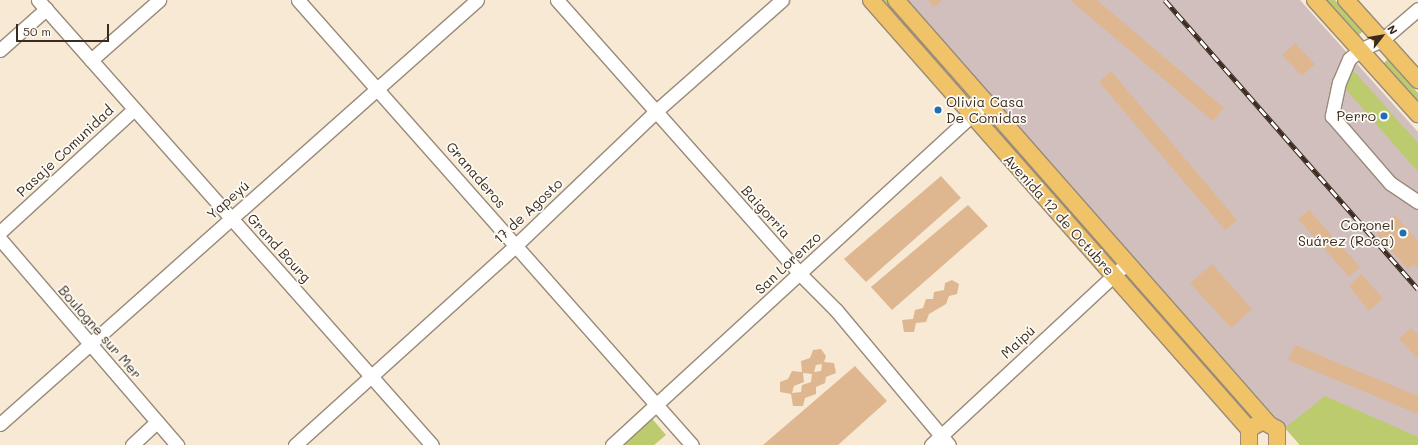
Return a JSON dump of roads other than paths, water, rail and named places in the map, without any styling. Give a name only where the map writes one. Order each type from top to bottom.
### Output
[{"type":"main road","name":"Avenida 12 de Octubre","points":[[871,0],[1113,276],[1246,439]]},
{"type":"main road","name":"Avenida 12 de Octubre","points":[[896,0],[1267,422],[1277,429],[1281,442]]},
{"type":"main road","points":[[1315,0],[1418,114]]},
{"type":"main road","points":[[1346,0],[1418,80]]},
{"type":"main road","points":[[1246,439],[1258,422],[1267,422]]},
{"type":"street","points":[[91,60],[159,0]]},
{"type":"street","name":"Granaderos","points":[[298,0],[379,89],[692,445]]},
{"type":"street","name":"Yapeyú","points":[[0,424],[231,218],[379,89],[477,0]]},
{"type":"street","name":"Baigorria","points":[[557,0],[800,274],[836,310],[945,441]]},
{"type":"street","name":"17 de Agosto","points":[[295,445],[372,377],[516,245],[656,111],[782,0]]},
{"type":"street","points":[[0,50],[42,5]]},
{"type":"street","name":"Grand Bourg","points":[[42,5],[432,445]]},
{"type":"street","points":[[1418,8],[1382,40],[1360,50],[1349,59],[1339,82],[1332,116],[1390,183],[1418,202]]},
{"type":"street","name":"San Lorenzo","points":[[612,445],[658,405],[985,103]]},
{"type":"street","name":"Pasaje Comunidad","points":[[0,232],[134,109]]},
{"type":"street","name":"Boulogne sur Mer","points":[[0,239],[89,344],[178,445]]},
{"type":"street","name":"Maipú","points":[[932,445],[945,441],[1127,262]]},
{"type":"street","points":[[132,445],[157,422]]},
{"type":"railway","points":[[1165,0],[1418,289]]},
{"type":"place","name":"Olivia Casa De Comidas","points":[[938,110]]},
{"type":"place","name":"Perro","points":[[1384,116]]},
{"type":"place","name":"Coronel Suárez (Roca)","points":[[1403,233]]}]
